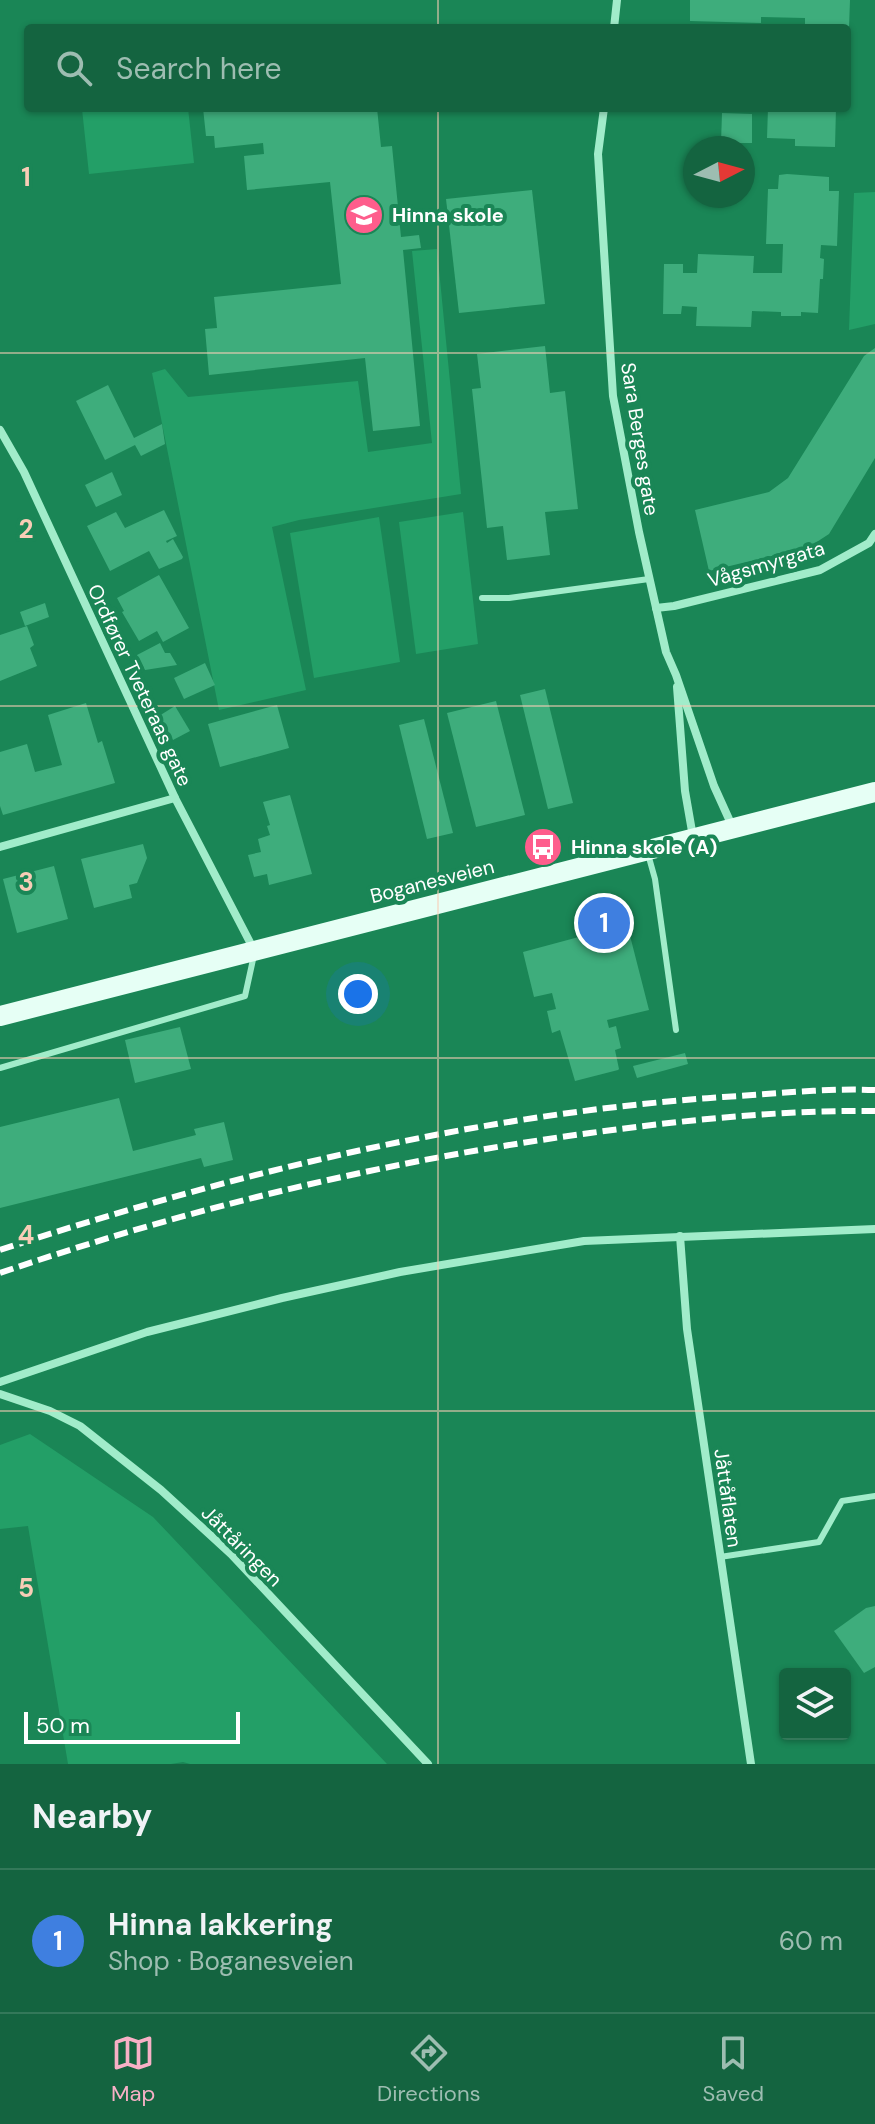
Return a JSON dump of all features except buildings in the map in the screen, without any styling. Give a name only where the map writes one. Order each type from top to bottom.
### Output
[{"type":"main road","name":"Boganesveien","points":[[0,1016],[875,792]]},
{"type":"street","points":[[614,24],[617,0]]},
{"type":"street","name":"Sara Berges gate","points":[[603,112],[598,154],[613,396],[666,652],[714,786],[733,828]]},
{"type":"street","name":"Ordfører Tveteraas gate","points":[[0,430],[30,484],[175,798],[255,951]]},
{"type":"street","name":"Vågsmyrgata","points":[[656,608],[820,570],[872,545],[875,534]]},
{"type":"street","name":"Sara Berges gate","points":[[676,675],[685,791],[694,839]]},
{"type":"street","points":[[0,847],[175,798]]},
{"type":"street","points":[[0,1382],[147,1332],[400,1272],[584,1241],[875,1229]]},
{"type":"street","name":"Jåttåflaten","points":[[680,1236],[687,1329],[751,1764]]},
{"type":"street","name":"Jåttåringen","points":[[0,1394],[50,1411],[80,1426],[161,1490],[231,1554],[428,1764]]},
{"type":"lane","points":[[482,598],[509,598],[649,579]]},
{"type":"lane","points":[[647,851],[655,879],[676,1030]]},
{"type":"lane","points":[[0,1068],[245,996],[255,951]]},
{"type":"lane","points":[[720,1557],[819,1542],[842,1501],[875,1496]]},
{"type":"green space","points":[[82,112],[188,112],[194,163],[89,174]]},
{"type":"green space","points":[[875,192],[875,324],[849,330],[854,193]]},
{"type":"green space","points":[[437,249],[461,494],[272,527],[306,690],[219,710],[152,373],[165,369],[188,397],[358,381],[368,452],[432,443],[412,251]]},
{"type":"green space","points":[[463,512],[478,644],[416,654],[399,522]]},
{"type":"green space","points":[[379,517],[400,662],[314,678],[290,533]]},
{"type":"green space","points":[[30,1434],[153,1517],[387,1764],[68,1764],[28,1526],[0,1529],[0,1445]]},
{"type":"railway","points":[[0,1250],[267,1172],[448,1133],[631,1105],[799,1092],[875,1090]]},
{"type":"railway","points":[[0,1273],[218,1207],[440,1157],[697,1120],[804,1112],[875,1111]]},
{"type":"place","name":"Hinna skole","points":[[364,215]]},
{"type":"place","name":"Hinna skole (A)","points":[[543,847]]},
{"type":"place","name":"Hinna lakkering","points":[[604,923]]}]
